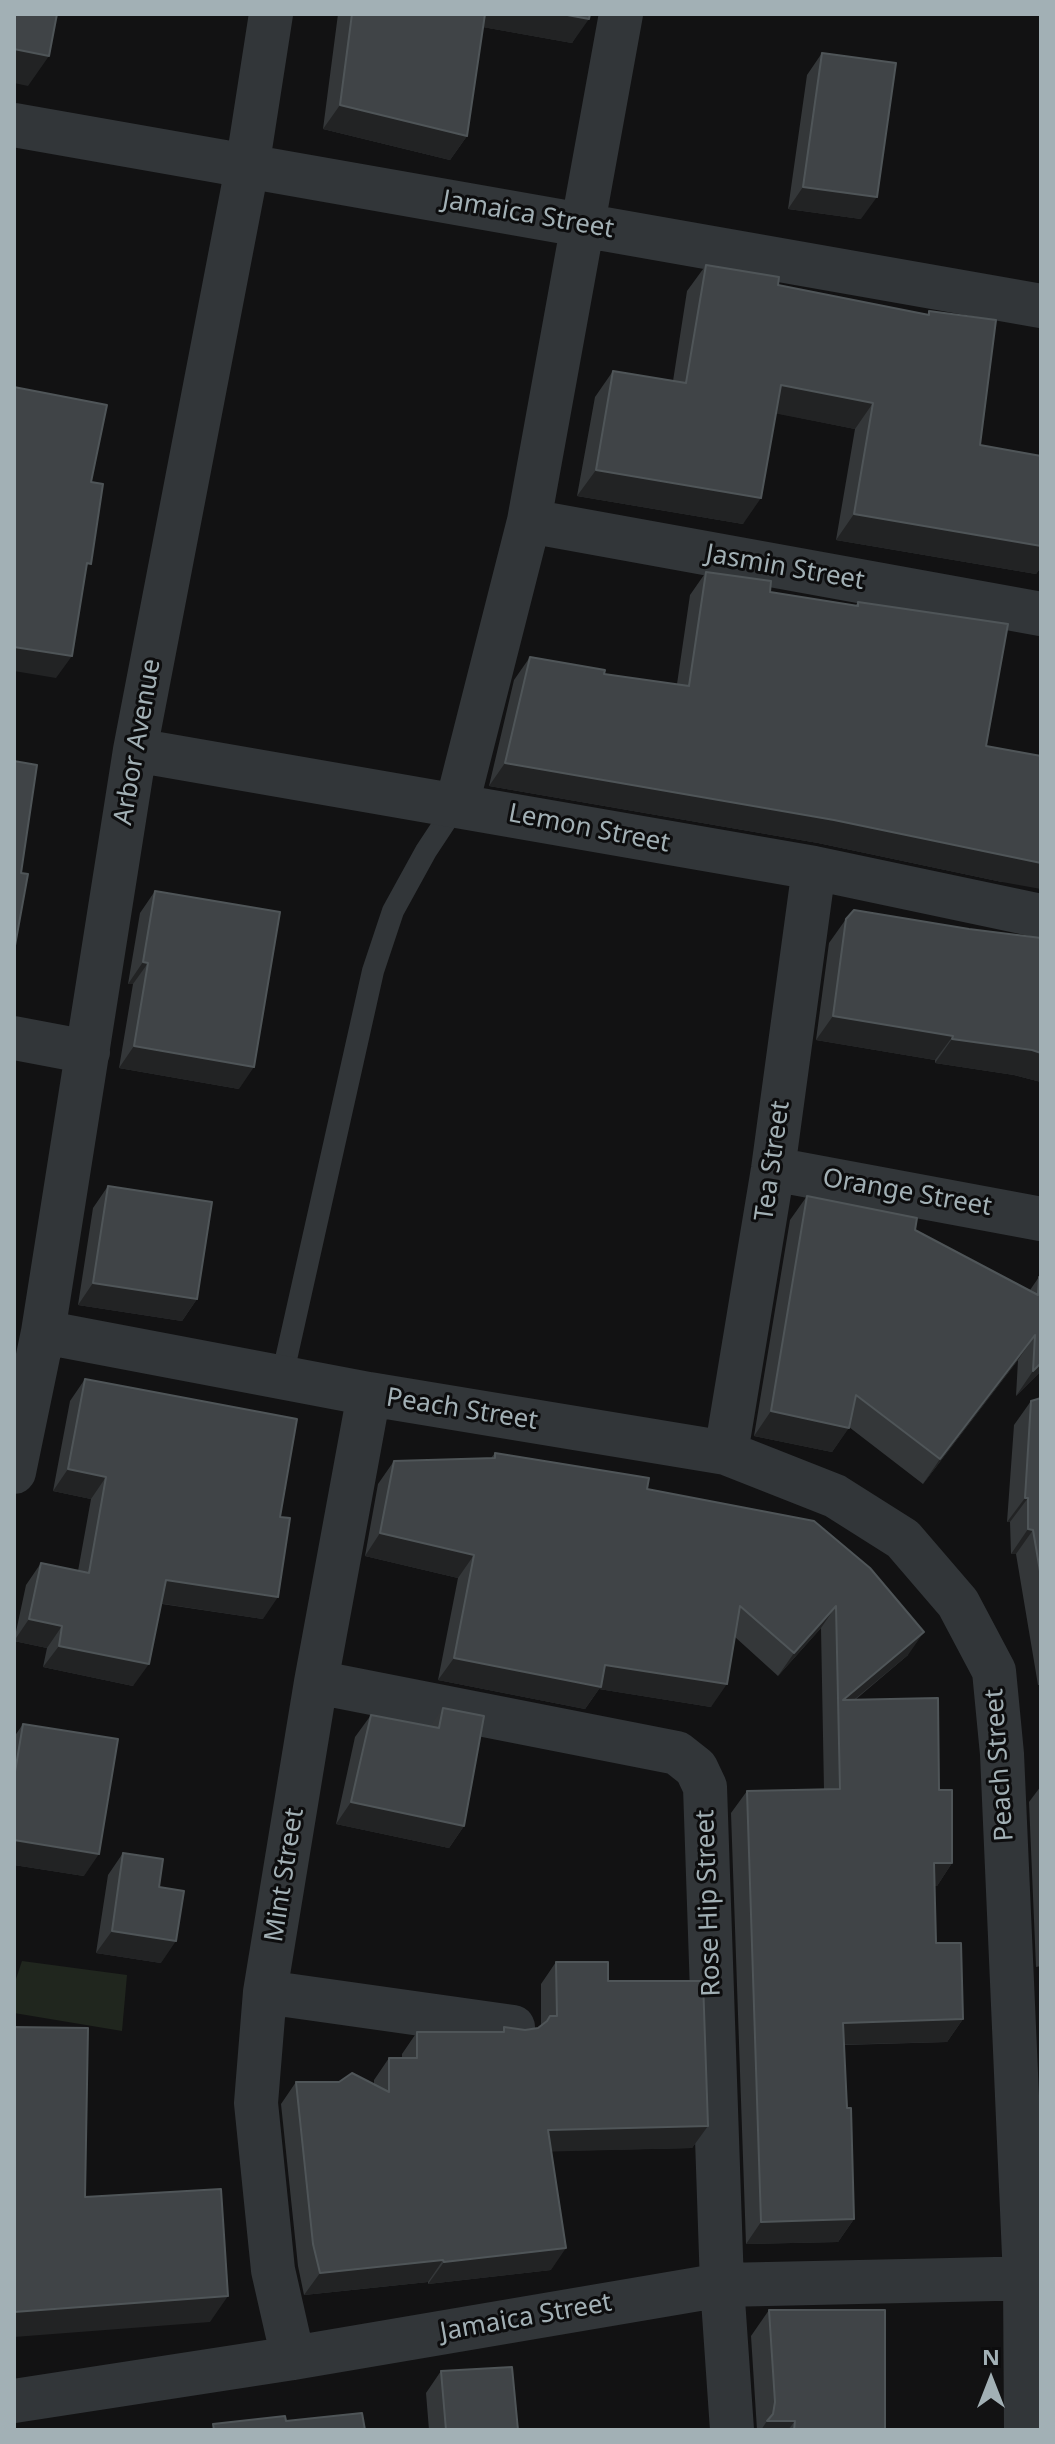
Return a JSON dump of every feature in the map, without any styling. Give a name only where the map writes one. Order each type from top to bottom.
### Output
[{"type":"street","name":"Arbor Avenue","points":[[14,1472],[43,1332],[135,750],[247,168],[271,14]]},
{"type":"street","points":[[457,804],[529,521],[621,14]]},
{"type":"street","name":"Jamaica Street","points":[[14,125],[1041,306]]},
{"type":"street","name":"Jasmin Street","points":[[529,521],[1041,614]]},
{"type":"street","name":"Lemon Street","points":[[135,750],[814,868],[1041,916]]},
{"type":"street","name":"Tea Street","points":[[726,1453],[773,1169],[814,868]]},
{"type":"street","points":[[14,1038],[88,1052]]},
{"type":"street","name":"Orange Street","points":[[773,1169],[1041,1219]]},
{"type":"street","name":"Peach Street","points":[[43,1332],[369,1394],[726,1453],[835,1496],[903,1539],[958,1603],[994,1671],[1002,1754],[1033,2278],[1026,2430]]},
{"type":"street","name":"Mint Street","points":[[293,2358],[273,2270],[256,2103],[265,1992],[316,1682],[369,1394]]},
{"type":"street","name":"Rose Hip Street","points":[[316,1682],[677,1753],[696,1768],[705,1787],[722,2285],[732,2430]]},
{"type":"street","points":[[265,1992],[513,2027]]},
{"type":"street","name":"Jamaica Street","points":[[14,2401],[293,2358],[722,2285],[1033,2278]]},
{"type":"lane","points":[[282,1377],[373,971],[393,911],[426,851],[457,804]]},
{"type":"shaded area","points":[[22,1961],[127,1975],[122,2031],[14,2013],[14,1985]]},
{"type":"building","points":[[14,14],[57,14],[49,56],[14,49]]},
{"type":"building","points":[[352,14],[485,14],[467,136],[340,105]]},
{"type":"building","points":[[562,14],[590,14],[589,19]]},
{"type":"building","points":[[822,53],[896,63],[877,197],[803,187]]},
{"type":"building","points":[[706,265],[779,277],[778,285],[929,315],[929,311],[996,320],[980,445],[1041,456],[1041,546],[854,514],[873,403],[781,385],[761,498],[596,470],[613,371],[686,383]]},
{"type":"building","points":[[14,387],[107,405],[91,482],[103,484],[72,656],[14,647]]},
{"type":"building","points":[[706,572],[771,581],[770,592],[1008,624],[986,746],[1041,756],[1041,863],[834,820],[505,763],[530,657],[605,670],[604,674],[689,686]]},
{"type":"building","points":[[14,761],[37,765],[21,873],[28,874],[14,951]]},
{"type":"building","points":[[155,891],[280,912],[254,1067],[134,1046],[148,963],[143,962]]},
{"type":"building","points":[[854,910],[1041,938],[1041,1053],[833,1016],[846,919]]},
{"type":"building","points":[[108,1186],[212,1202],[197,1299],[93,1283]]},
{"type":"building","points":[[807,1196],[917,1218],[915,1230],[1038,1295],[1039,1277],[1041,1279],[1041,1363],[1033,1371],[1035,1335],[940,1459],[856,1395],[849,1428],[771,1411]]},
{"type":"building","points":[[85,1379],[297,1419],[280,1517],[290,1518],[278,1597],[166,1580],[149,1664],[59,1646],[62,1626],[29,1619],[41,1563],[89,1573],[106,1477],[68,1469]]},
{"type":"building","points":[[1041,1398],[1041,1577],[1033,1530],[1028,1529],[1028,1498],[1025,1498],[1031,1401]]},
{"type":"building","points":[[495,1453],[649,1478],[647,1489],[814,1521],[870,1568],[924,1632],[843,1700],[938,1698],[939,1790],[952,1790],[952,1863],[934,1863],[936,1943],[961,1943],[963,2019],[843,2023],[847,2108],[851,2108],[854,2219],[761,2222],[747,1791],[840,1789],[836,1606],[794,1653],[740,1606],[727,1684],[605,1665],[601,1687],[454,1658],[474,1555],[380,1533],[394,1461],[495,1458]]},
{"type":"building","points":[[443,1708],[484,1716],[464,1826],[351,1802],[371,1715],[439,1728]]},
{"type":"building","points":[[23,1724],[118,1739],[99,1854],[14,1840],[14,1778]]},
{"type":"building","points":[[123,1853],[163,1859],[159,1887],[184,1891],[176,1941],[112,1931]]},
{"type":"building","points":[[556,1962],[608,1962],[608,1981],[703,1981],[708,2126],[548,2130],[566,2248],[320,2273],[313,2244],[296,2082],[339,2082],[352,2073],[389,2092],[389,2058],[417,2058],[417,2032],[504,2032],[504,2027],[538,2028],[550,2016],[557,2016]]},
{"type":"building","points":[[14,2027],[88,2028],[85,2197],[221,2189],[228,2296],[14,2312]]},
{"type":"building","points":[[769,2310],[885,2310],[885,2430],[794,2430],[795,2421],[767,2421],[773,2414],[775,2402]]},
{"type":"building","points":[[512,2367],[518,2430],[446,2430],[441,2371]]},
{"type":"building","points":[[362,2413],[365,2430],[214,2430],[213,2424],[285,2416],[286,2421]]}]
